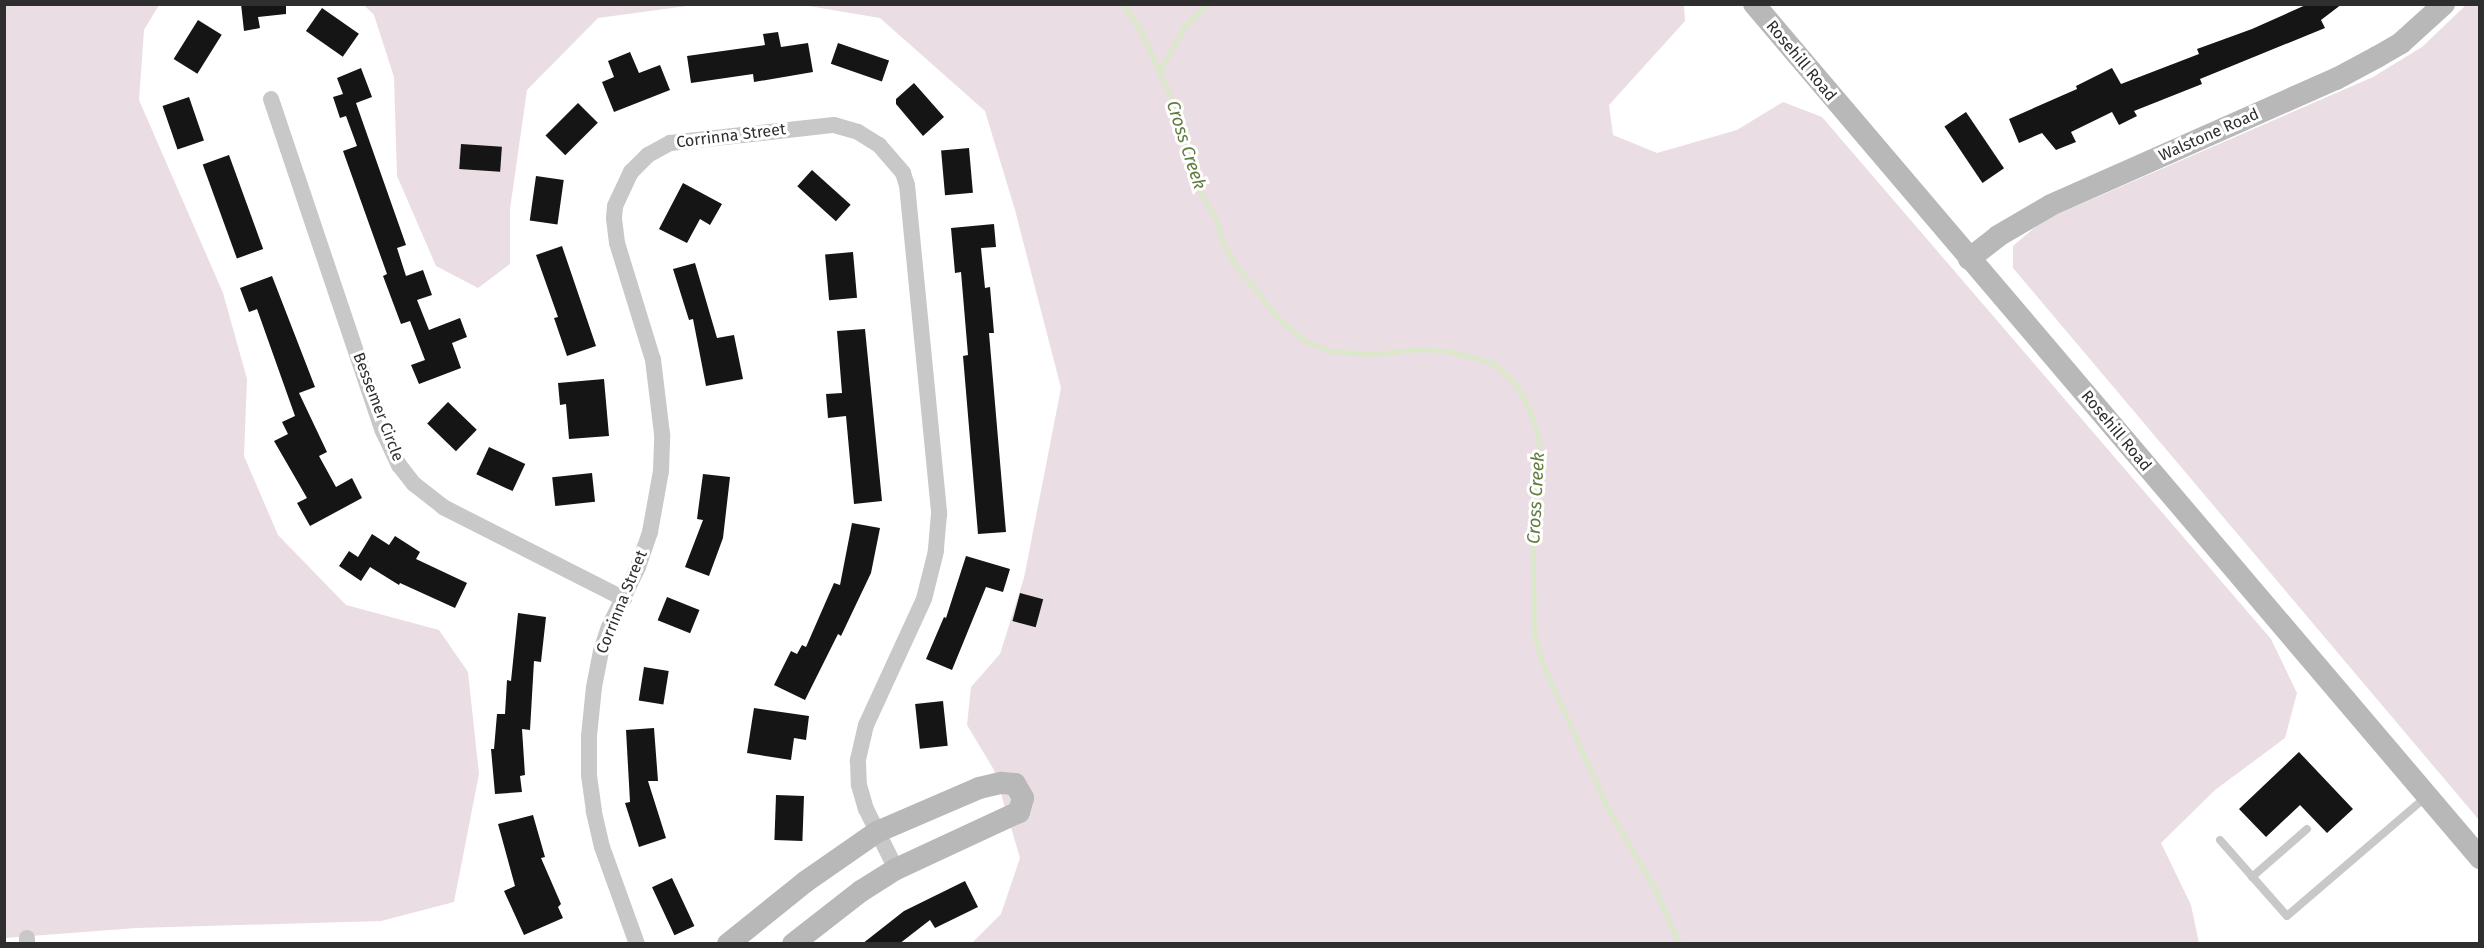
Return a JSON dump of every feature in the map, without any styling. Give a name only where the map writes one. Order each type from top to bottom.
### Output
[{"type":"street","name":"Rosehill Road","points":[[1754,4],[2480,858]]},
{"type":"street","name":"Walstone Road","points":[[1969,259],[1998,236],[2051,205],[2336,79],[2377,57],[2400,43],[2444,4]]},
{"type":"street","name":"Bessemer Circle","points":[[271,99],[383,431],[399,465],[414,484],[443,507],[624,599]]},
{"type":"street","name":"Corrinna Street","points":[[637,944],[602,847],[589,774],[589,736],[595,678],[609,627],[624,599],[650,532],[661,471],[662,434],[653,360],[614,231],[615,206],[624,183],[648,155],[682,140],[822,124],[846,128],[869,138],[888,153],[903,173],[907,185],[939,514],[936,551],[924,599],[862,736],[858,761],[859,785],[866,809],[896,869]]},
{"type":"street","points":[[728,944],[805,882],[878,832],[979,788],[1001,783],[1015,784],[1023,798],[1018,812],[896,869],[846,902],[793,944]]},
{"type":"lane","points":[[2220,840],[2287,916],[2427,796]]},
{"type":"lane","points":[[2252,877],[2307,829]]},
{"type":"shaded area","points":[[5,5],[159,5],[144,30],[139,100],[223,293],[247,379],[244,456],[278,535],[346,605],[439,630],[468,672],[479,774],[454,902],[381,921],[136,928],[5,938]]},
{"type":"shaded area","points":[[364,5],[694,5],[598,18],[527,90],[510,209],[510,264],[478,288],[436,266],[397,176],[394,77],[374,15]]},
{"type":"shaded area","points":[[803,5],[1684,5],[1685,21],[1609,105],[1613,135],[1657,153],[1737,130],[1783,102],[1822,117],[2271,639],[2297,693],[2285,738],[2215,790],[2161,843],[2191,905],[2199,943],[972,943],[1001,914],[1020,858],[994,770],[967,725],[971,687],[1000,654],[1024,578],[1061,388],[1015,210],[985,111],[880,18]]},
{"type":"shaded area","points":[[2466,5],[2479,5],[2479,820],[2013,268],[2013,246],[2042,221],[2373,77],[2422,47]]},
{"type":"building","points":[[241,4],[286,4],[286,14],[258,17],[260,28],[244,31]]},
{"type":"building","points":[[2308,4],[2342,4],[2321,20],[2325,28],[2200,79],[2202,84],[2134,111],[2137,116],[2119,125],[2112,112],[2071,132],[2076,142],[2056,150],[2042,133],[2019,143],[2009,119],[2077,89],[2076,86],[2112,68],[2121,84],[2199,54],[2197,49],[2252,29]]},
{"type":"building","points":[[322,8],[359,34],[343,57],[306,31]]},
{"type":"building","points":[[198,20],[222,35],[197,74],[174,59]]},
{"type":"building","points":[[778,32],[781,47],[808,43],[813,72],[754,82],[753,74],[691,83],[687,56],[765,45],[763,34]]},
{"type":"building","points":[[838,43],[889,61],[882,81],[831,64]]},
{"type":"building","points":[[630,52],[639,73],[660,65],[670,90],[614,112],[602,82],[614,77],[608,61]]},
{"type":"building","points":[[361,68],[372,97],[356,103],[406,245],[397,248],[406,276],[423,270],[432,295],[417,300],[429,330],[460,318],[467,337],[452,343],[461,368],[419,384],[411,365],[425,360],[410,321],[401,324],[383,276],[387,274],[343,151],[357,146],[346,116],[340,118],[333,97],[343,94],[337,78]]},
{"type":"building","points":[[914,83],[944,117],[923,136],[896,104],[896,99]]},
{"type":"building","points":[[189,97],[204,140],[178,150],[163,106]]},
{"type":"building","points":[[578,103],[598,123],[565,155],[545,136]]},
{"type":"building","points":[[1966,112],[2004,168],[1982,183],[1944,127]]},
{"type":"building","points":[[461,144],[502,147],[500,172],[459,169]]},
{"type":"building","points":[[969,148],[973,193],[945,195],[941,150]]},
{"type":"building","points":[[229,155],[263,249],[237,259],[203,165]]},
{"type":"building","points":[[812,170],[851,205],[836,221],[797,186]]},
{"type":"building","points":[[536,176],[564,180],[557,224],[530,221]]},
{"type":"building","points":[[683,183],[722,204],[710,225],[700,219],[687,243],[659,229]]},
{"type":"building","points":[[994,224],[996,247],[981,248],[985,288],[990,287],[994,333],[989,333],[1006,532],[978,534],[963,356],[968,355],[961,272],[955,273],[951,228]]},
{"type":"building","points":[[562,246],[596,346],[567,356],[554,318],[558,317],[536,255]]},
{"type":"building","points":[[853,252],[857,298],[829,300],[825,254]]},
{"type":"building","points":[[695,263],[717,338],[734,335],[743,379],[706,386],[693,319],[689,320],[673,269]]},
{"type":"building","points":[[272,276],[315,387],[299,393],[327,452],[319,456],[336,487],[352,478],[362,498],[310,526],[297,503],[307,498],[274,441],[288,434],[282,422],[295,416],[257,309],[249,312],[240,288]]},
{"type":"building","points":[[865,329],[882,501],[854,504],[846,416],[828,418],[826,394],[842,393],[837,331]]},
{"type":"building","points":[[604,379],[609,436],[569,439],[566,404],[560,405],[558,383]]},
{"type":"building","points":[[448,402],[477,430],[456,451],[427,424]]},
{"type":"building","points":[[489,447],[525,464],[513,491],[476,474]]},
{"type":"building","points":[[592,473],[595,502],[555,506],[552,477]]},
{"type":"building","points":[[703,474],[730,477],[723,538],[709,576],[685,567],[703,520],[697,519]]},
{"type":"building","points":[[852,523],[880,528],[871,573],[841,636],[838,634],[805,700],[774,685],[791,651],[797,654],[802,645],[806,647],[834,583],[840,585]]},
{"type":"building","points":[[372,534],[389,545],[395,536],[420,552],[416,559],[467,583],[455,608],[400,583],[399,585],[370,567],[361,581],[339,566],[349,551],[358,557]]},
{"type":"building","points":[[966,556],[1010,569],[1003,592],[986,587],[952,670],[926,659],[944,617],[946,618]]},
{"type":"building","points":[[1020,593],[1043,599],[1036,627],[1012,621]]},
{"type":"building","points":[[667,597],[699,610],[690,633],[658,620]]},
{"type":"building","points":[[518,613],[546,617],[541,662],[534,661],[530,730],[522,729],[525,775],[520,776],[522,792],[495,794],[491,749],[494,749],[497,714],[505,714],[507,680],[511,681]]},
{"type":"building","points":[[644,667],[669,671],[663,704],[639,701]]},
{"type":"building","points":[[943,701],[948,746],[920,749],[915,704]]},
{"type":"building","points":[[754,708],[809,716],[806,740],[794,738],[791,760],[747,753]]},
{"type":"building","points":[[654,728],[658,781],[648,781],[666,838],[639,847],[625,803],[630,802],[626,730]]},
{"type":"building","points":[[2299,752],[2353,809],[2327,833],[2300,805],[2266,837],[2239,809]]},
{"type":"building","points":[[776,795],[804,796],[802,841],[774,840]]},
{"type":"building","points":[[533,815],[545,857],[541,858],[561,904],[558,907],[563,918],[524,935],[504,891],[515,886],[498,824]]},
{"type":"building","points":[[672,878],[694,926],[674,935],[652,887]]},
{"type":"building","points":[[965,881],[978,907],[935,928],[930,920],[899,944],[862,944],[904,911]]},
{"type":"waterway","name":"Cross Creek","points":[[1122,4],[1139,27],[1171,98],[1196,186],[1216,219],[1222,242],[1235,264],[1278,318],[1302,339],[1329,351],[1371,354],[1423,349],[1453,352],[1495,364],[1516,385],[1529,408],[1539,441],[1538,473],[1532,508],[1534,634],[1542,663],[1607,807],[1654,887],[1679,944]]},
{"type":"waterway","points":[[1159,72],[1184,27],[1207,4]]}]
